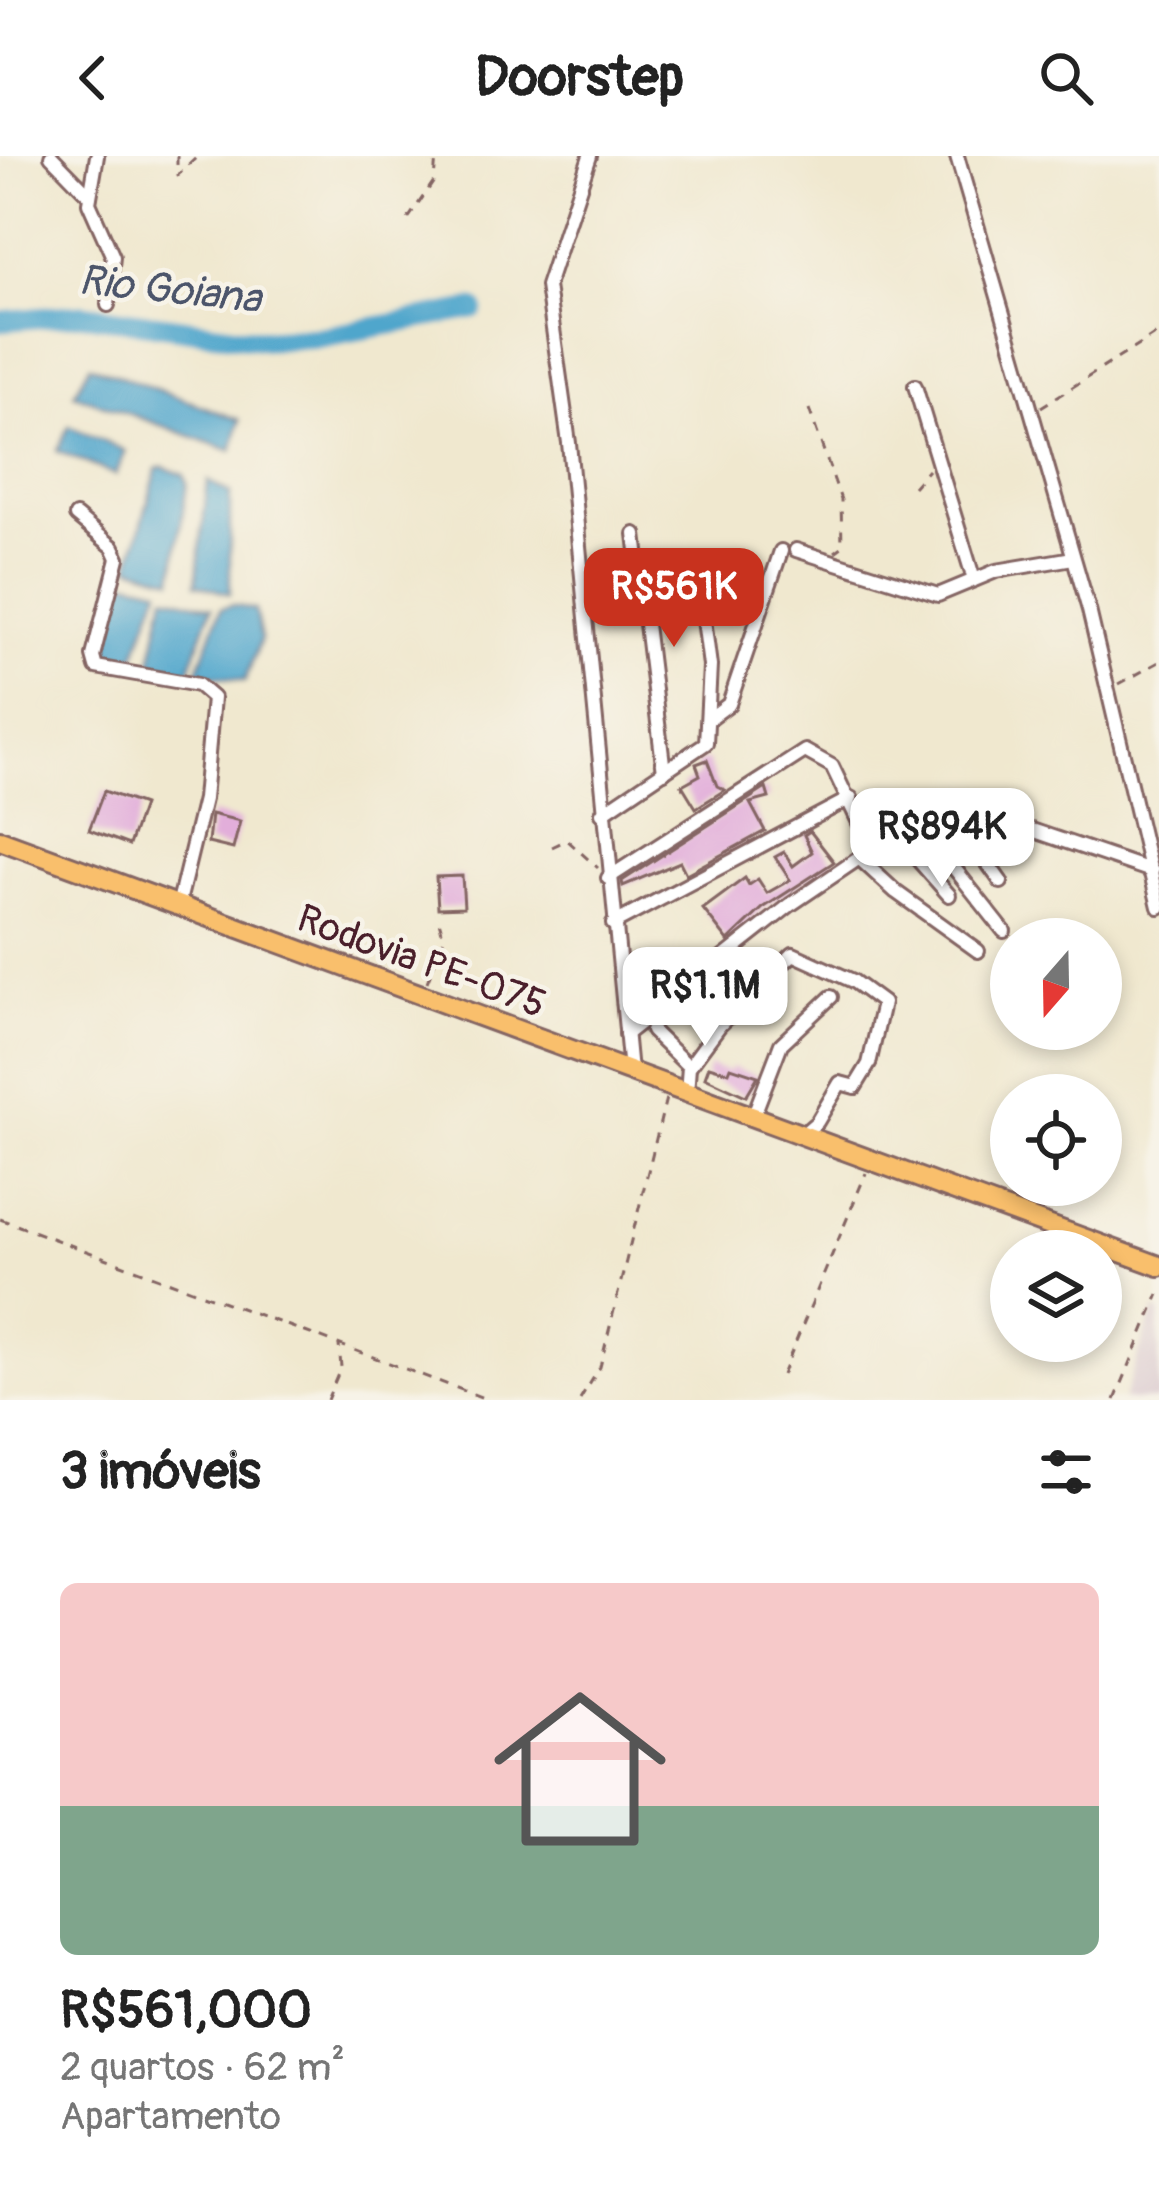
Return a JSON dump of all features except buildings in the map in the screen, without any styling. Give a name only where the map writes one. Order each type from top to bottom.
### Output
[{"type":"main road","name":"Rodovia PE-075","points":[[0,840],[1159,1266]]},
{"type":"street","points":[[52,156],[90,196]]},
{"type":"street","points":[[97,156],[90,214],[113,257],[108,305]]},
{"type":"street","points":[[590,156],[547,286],[571,464],[630,1071]]},
{"type":"street","points":[[957,156],[1073,558],[1159,907]]},
{"type":"street","points":[[915,386],[974,580]]},
{"type":"street","points":[[76,516],[113,547],[118,558],[93,656],[96,667],[198,685],[214,698],[204,799],[178,906]]},
{"type":"street","points":[[635,533],[664,772]]},
{"type":"street","points":[[796,550],[933,595],[1018,565],[1073,558]]},
{"type":"street","points":[[709,719],[730,704],[781,551]]},
{"type":"street","points":[[602,813],[702,748],[709,719],[710,666],[699,581]]},
{"type":"street","points":[[608,878],[799,752],[822,755],[851,798],[866,854],[978,951]]},
{"type":"street","points":[[613,924],[851,798]]},
{"type":"street","points":[[626,1034],[790,905],[916,820],[946,806],[1152,871]]},
{"type":"street","points":[[946,806],[1001,882]]},
{"type":"street","points":[[916,820],[994,918]]},
{"type":"street","points":[[896,835],[949,895]]},
{"type":"street","points":[[678,1089],[719,1025],[793,954],[853,981],[883,1003],[869,1064],[855,1088],[840,1083],[802,1135]]},
{"type":"street","points":[[753,1117],[782,1044],[831,997]]},
{"type":"street","points":[[652,1031],[689,1067]]},
{"type":"path","points":[[176,156],[177,176],[199,156]]},
{"type":"path","points":[[408,219],[434,181],[436,156]]},
{"type":"path","points":[[1030,415],[1159,332]]},
{"type":"path","points":[[809,409],[841,500],[842,547],[824,559]]},
{"type":"path","points":[[913,487],[938,460]]},
{"type":"path","points":[[1106,691],[1159,662]]},
{"type":"path","points":[[552,848],[567,841],[608,878]]},
{"type":"path","points":[[422,995],[444,939],[438,917]]},
{"type":"path","points":[[580,1400],[600,1367],[678,1089]]},
{"type":"path","points":[[782,1375],[872,1160]]},
{"type":"path","points":[[0,1219],[489,1400]]},
{"type":"path","points":[[1115,1400],[1159,1294]]},
{"type":"path","points":[[327,1400],[341,1366],[339,1345]]},
{"type":"shaded area","points":[[1154,1311],[1159,1312],[1159,1400],[1123,1400]]},
{"type":"water","points":[[90,365],[240,420],[232,451],[74,394]]},
{"type":"water","points":[[69,426],[125,451],[116,475],[57,451]]},
{"type":"water","points":[[157,469],[184,475],[187,484],[173,579],[130,566]]},
{"type":"water","points":[[208,481],[230,493],[230,594],[196,584]]},
{"type":"water","points":[[123,580],[160,588],[131,666],[104,659]]},
{"type":"water","points":[[165,595],[212,607],[188,674],[150,667]]},
{"type":"water","points":[[234,605],[255,610],[261,639],[245,681],[197,673],[221,608]]},
{"type":"waterway","name":"Rio Goiana","points":[[0,321],[82,314],[265,340],[321,337],[474,309]]}]
